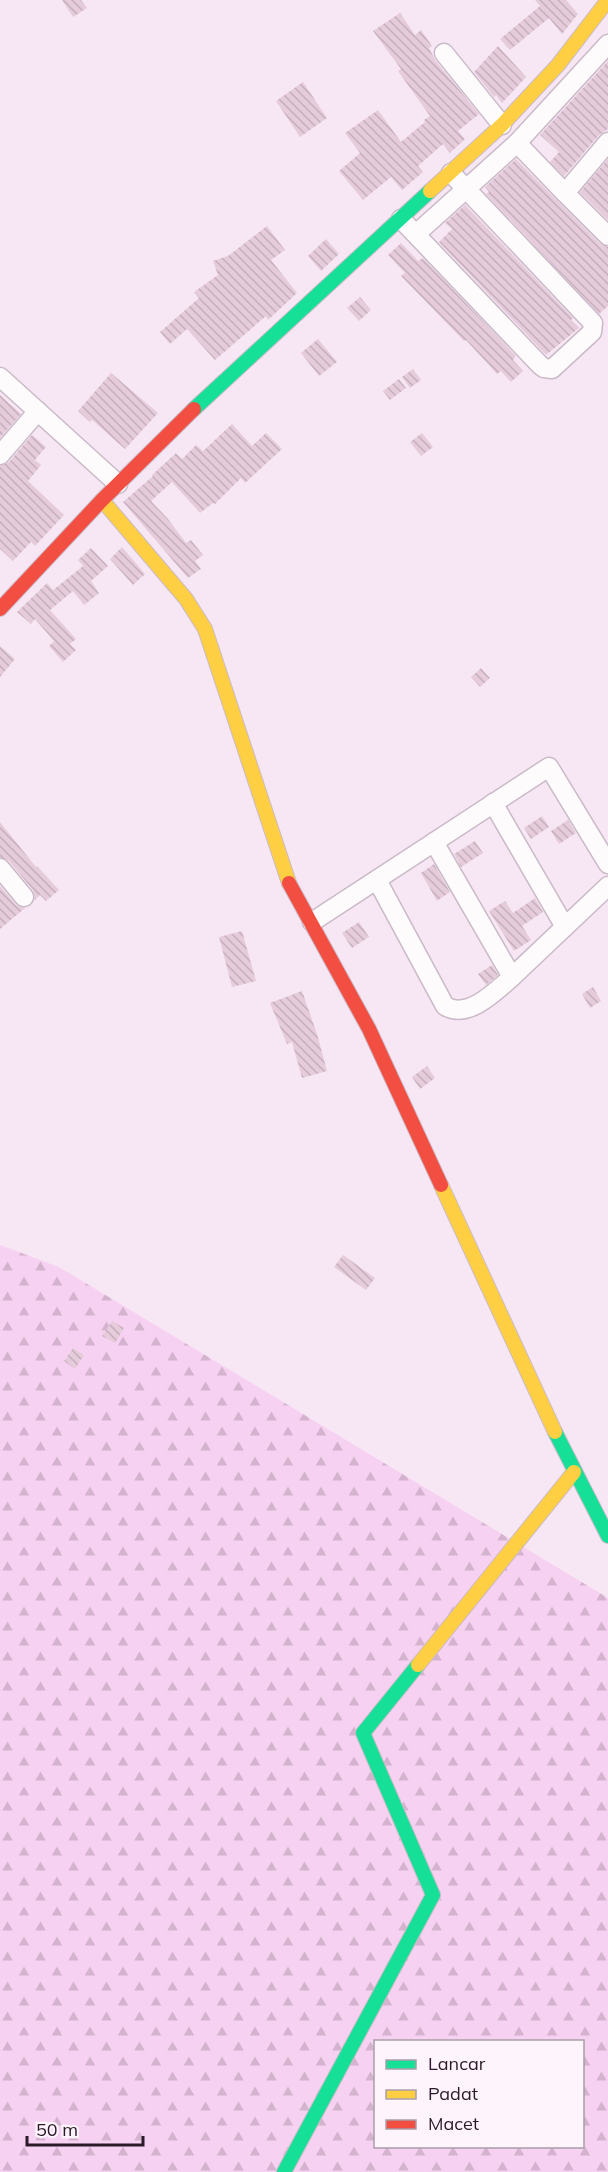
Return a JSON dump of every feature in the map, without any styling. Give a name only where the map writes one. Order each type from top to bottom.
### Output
[{"type":"street","points":[[0,609],[102,500],[208,395],[502,125],[558,65],[608,0]]},
{"type":"street","points":[[416,234],[517,143],[608,44]]},
{"type":"street","points":[[444,53],[502,125]]},
{"type":"street","points":[[565,193],[608,142]]},
{"type":"street","points":[[517,143],[608,236]]},
{"type":"street","points":[[401,219],[540,365],[552,369],[592,332],[593,323],[451,173]]},
{"type":"street","points":[[0,377],[118,484]]},
{"type":"street","points":[[0,455],[38,411]]},
{"type":"street","points":[[102,500],[186,599],[205,629],[286,877],[311,919],[369,1029],[574,1472],[608,1536]]},
{"type":"street","points":[[311,919],[377,880],[549,767],[608,864]]},
{"type":"street","points":[[493,803],[565,927]]},
{"type":"street","points":[[434,842],[512,977]]},
{"type":"street","points":[[0,868],[24,897]]},
{"type":"street","points":[[377,880],[445,1006],[455,1010],[473,1006],[512,977],[608,886]]},
{"type":"street","points":[[284,2172],[432,1895],[363,1733],[574,1472]]},
{"type":"green space","points":[[0,1245],[59,1267],[608,1598],[608,2172],[0,2172]]},
{"type":"building","points":[[62,0],[81,0],[87,8],[73,17]]},
{"type":"building","points":[[535,0],[566,0],[578,14],[562,34],[549,18],[510,50],[500,39],[540,6]]},
{"type":"building","points":[[400,13],[415,35],[421,30],[432,46],[429,48],[435,60],[479,114],[458,131],[465,139],[450,153],[443,144],[418,166],[423,172],[402,190],[391,177],[363,200],[339,171],[360,153],[345,133],[378,110],[401,142],[430,116],[398,71],[401,69],[373,31]]},
{"type":"building","points":[[498,46],[526,77],[502,103],[496,95],[494,97],[474,72]]},
{"type":"building","points":[[608,61],[608,129],[599,135],[564,176],[550,162],[559,152],[540,135]]},
{"type":"building","points":[[303,82],[327,118],[300,137],[276,101]]},
{"type":"building","points":[[516,159],[600,244],[608,247],[608,306],[599,314],[486,194],[489,192],[485,187]]},
{"type":"building","points":[[608,159],[608,220],[580,192]]},
{"type":"building","points":[[465,205],[573,318],[571,320],[579,328],[546,355],[439,242],[452,229],[445,223]]},
{"type":"building","points":[[267,226],[285,250],[271,260],[297,293],[268,320],[266,316],[215,360],[187,329],[170,344],[160,332],[199,298],[194,292],[218,275],[213,261],[228,256]]},
{"type":"building","points":[[326,239],[339,254],[321,271],[308,256]]},
{"type":"building","points":[[401,243],[418,261],[423,258],[516,356],[513,360],[523,371],[511,382],[501,371],[497,374],[401,276],[405,273],[388,255]]},
{"type":"building","points":[[360,297],[371,310],[359,321],[347,308]]},
{"type":"building","points":[[318,339],[337,362],[319,376],[301,353]]},
{"type":"building","points":[[413,369],[421,380],[410,388],[402,377]]},
{"type":"building","points":[[111,373],[158,413],[125,449],[92,420],[90,422],[78,411]]},
{"type":"building","points":[[399,379],[406,388],[390,400],[383,391]]},
{"type":"building","points":[[0,395],[21,414],[0,438]]},
{"type":"building","points":[[232,424],[252,446],[266,433],[282,449],[245,483],[241,478],[215,504],[213,503],[200,513],[172,482],[151,501],[186,543],[191,540],[203,555],[195,561],[201,569],[188,578],[123,502],[176,453],[182,459],[196,445],[203,451]]},
{"type":"building","points":[[422,433],[433,447],[421,456],[410,442]]},
{"type":"building","points":[[32,435],[46,447],[35,460],[41,465],[28,481],[64,515],[35,546],[31,542],[13,561],[0,549],[0,466],[9,462]]},
{"type":"building","points":[[122,547],[145,574],[133,585],[110,559]]},
{"type":"building","points":[[91,548],[108,566],[91,581],[99,593],[84,605],[73,591],[50,610],[76,639],[70,644],[76,650],[63,662],[49,646],[54,641],[35,619],[31,624],[17,612],[47,583],[53,590],[83,566],[78,560]]},
{"type":"building","points":[[0,646],[15,659],[0,677]]},
{"type":"building","points":[[481,668],[490,678],[480,687],[471,677]]},
{"type":"building","points":[[542,816],[549,827],[531,839],[524,828]]},
{"type":"building","points":[[568,820],[576,833],[559,844],[551,831]]},
{"type":"building","points":[[0,822],[36,867],[59,890],[46,901],[40,895],[35,900],[33,890],[9,861],[0,857]]},
{"type":"building","points":[[475,841],[483,853],[461,867],[454,854]]},
{"type":"building","points":[[434,864],[450,892],[437,901],[421,873]]},
{"type":"building","points":[[0,886],[16,905],[25,908],[0,929]]},
{"type":"building","points":[[535,898],[543,912],[522,926],[531,940],[514,951],[489,911],[505,901],[513,913]]},
{"type":"building","points":[[359,922],[369,937],[352,948],[342,933]]},
{"type":"building","points":[[242,931],[256,981],[232,987],[219,937]]},
{"type":"building","points":[[492,965],[498,975],[486,985],[478,974]]},
{"type":"building","points":[[593,987],[601,1001],[590,1008],[582,994]]},
{"type":"building","points":[[302,991],[327,1071],[302,1078],[292,1042],[287,1044],[270,1003]]},
{"type":"building","points":[[427,1066],[435,1078],[420,1089],[412,1077]]},
{"type":"building","points":[[343,1255],[375,1278],[366,1290],[334,1267]]},
{"type":"building","points":[[112,1321],[124,1328],[115,1343],[102,1336]]},
{"type":"building","points":[[73,1348],[84,1355],[75,1369],[64,1361]]},
{"type":"traffic: fast","points":[[194,409],[430,191]]},
{"type":"traffic: fast","points":[[555,1432],[608,1536]]},
{"type":"traffic: fast","points":[[284,2172],[433,1895],[363,1733],[418,1665]]},
{"type":"traffic: slow","points":[[430,191],[502,125],[558,65],[608,0]]},
{"type":"traffic: slow","points":[[102,500],[186,599],[205,629],[289,883]]},
{"type":"traffic: slow","points":[[441,1185],[555,1432]]},
{"type":"traffic: slow","points":[[418,1665],[574,1472]]},
{"type":"traffic: jam","points":[[0,609],[102,500],[194,409]]},
{"type":"traffic: jam","points":[[289,883],[369,1029],[441,1185]]}]
